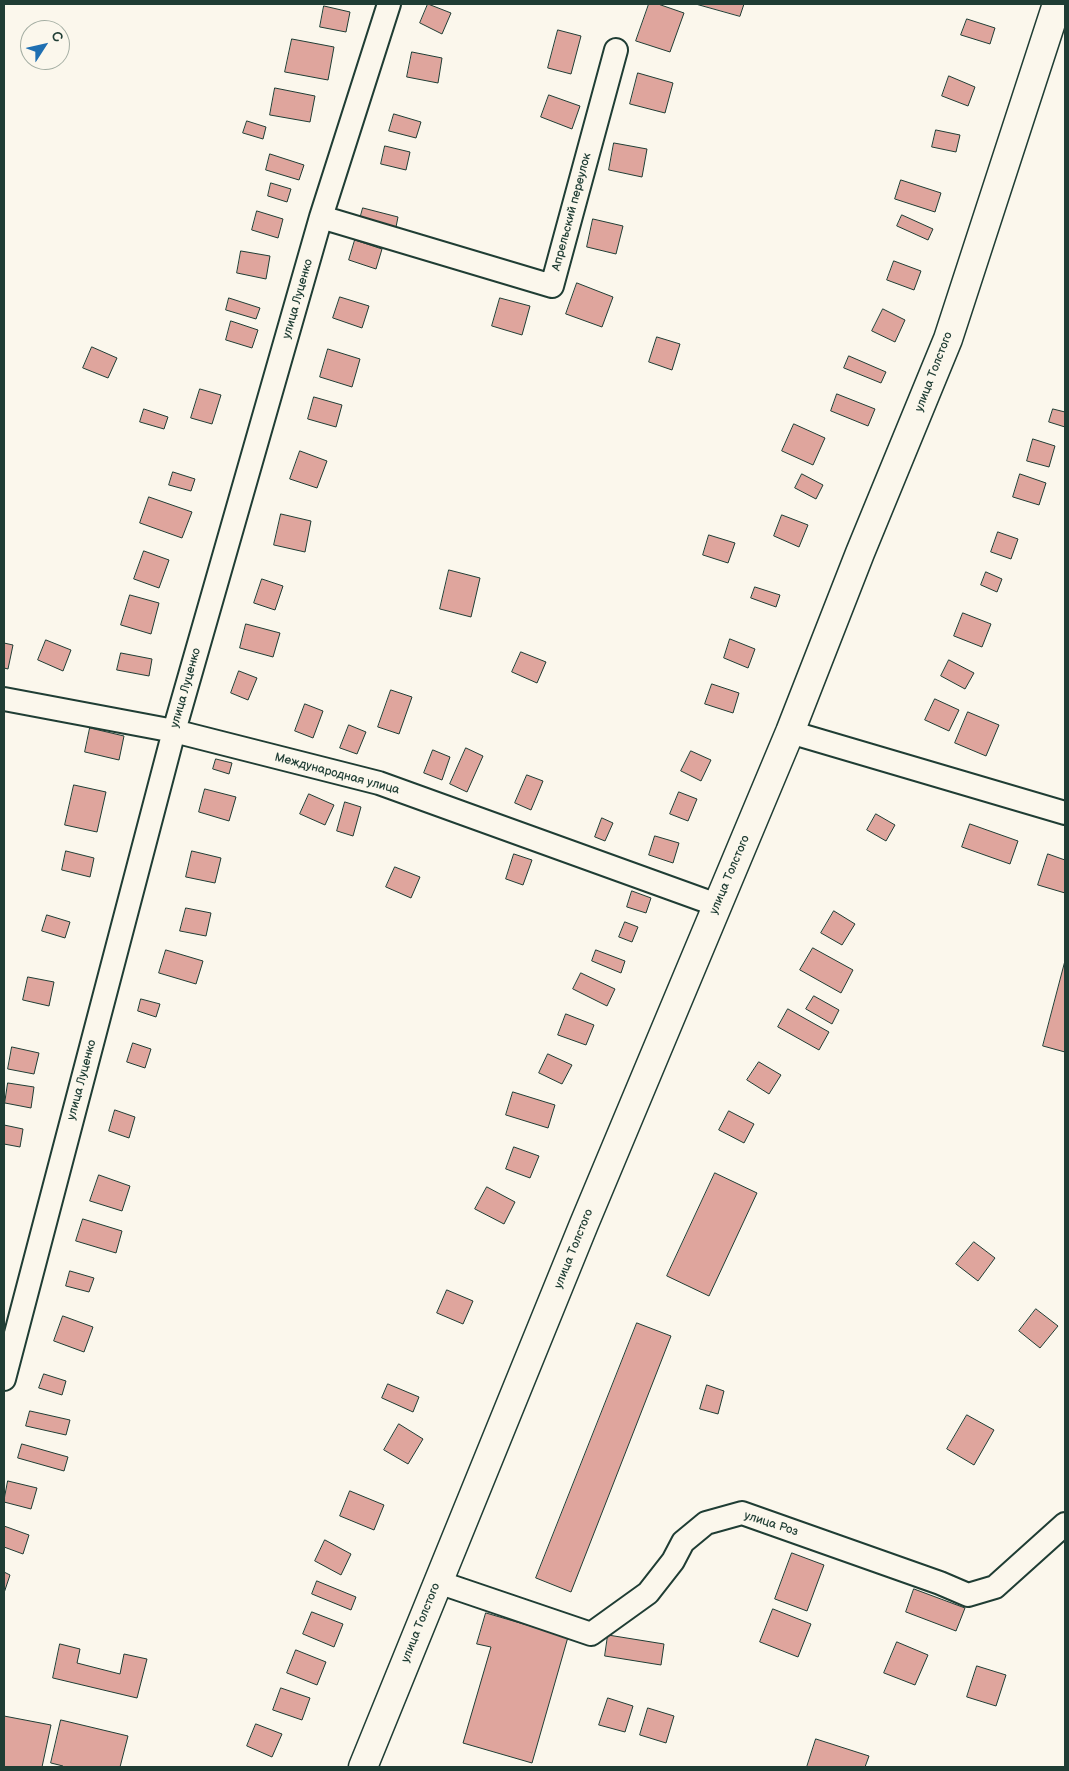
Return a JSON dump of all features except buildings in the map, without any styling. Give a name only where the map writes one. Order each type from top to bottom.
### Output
[{"type":"main road","name":"улица Толстого","points":[[363,1767],[717,905],[790,732],[860,553],[948,339],[1057,4]]},
{"type":"street","name":"улица Луценко","points":[[4,1379],[174,731],[321,217],[389,4]]},
{"type":"street","name":"Апрельский переулок","points":[[321,217],[552,286],[616,50]]},
{"type":"street","name":"Международная улица","points":[[4,699],[174,731],[379,783],[717,905]]},
{"type":"street","points":[[790,732],[1065,813]]},
{"type":"street","name":"улица Роз","points":[[438,1582],[591,1634],[648,1593],[673,1561],[683,1542],[706,1523],[742,1513],[940,1583],[968,1595],[995,1587],[1065,1524]]}]
